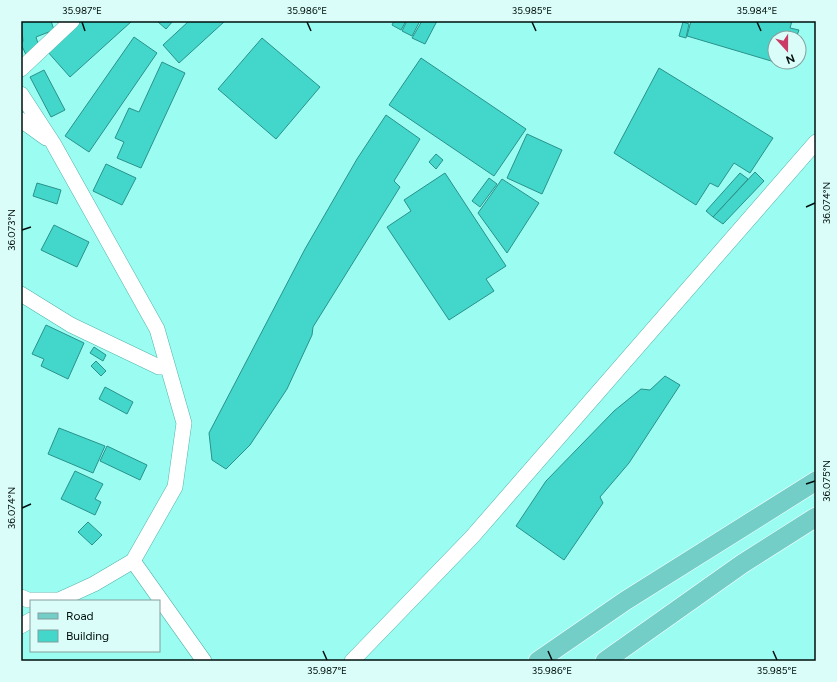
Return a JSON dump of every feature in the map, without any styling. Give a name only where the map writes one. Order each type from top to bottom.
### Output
[{"type":"main road","points":[[538,661],[626,601],[816,481]]},
{"type":"main road","points":[[605,661],[742,564],[816,517]]},
{"type":"street","points":[[21,70],[72,21]]},
{"type":"street","points":[[21,94],[53,143],[157,329],[184,423],[175,487],[133,561],[94,584],[58,600],[28,600],[21,597]]},
{"type":"street","points":[[21,120],[53,143]]},
{"type":"street","points":[[352,661],[472,537],[814,148]]},
{"type":"street","points":[[21,294],[71,325],[159,367],[167,367]]},
{"type":"street","points":[[133,561],[204,661]]},
{"type":"street","points":[[21,626],[30,621]]},
{"type":"building","points":[[21,21],[51,21],[54,30],[36,37],[39,47],[27,57],[21,44],[23,41]]},
{"type":"building","points":[[81,21],[132,21],[70,77],[47,51]]},
{"type":"building","points":[[157,21],[173,21],[166,29]]},
{"type":"building","points":[[189,21],[225,21],[179,63],[163,45]]},
{"type":"building","points":[[394,21],[406,21],[401,30],[392,25]]},
{"type":"building","points":[[407,21],[420,21],[412,36],[402,31]]},
{"type":"building","points":[[422,21],[437,21],[425,44],[412,38]]},
{"type":"building","points":[[691,21],[792,21],[790,28],[799,30],[767,30],[767,60],[687,36]]},
{"type":"building","points":[[683,22],[689,24],[686,38],[679,36]]},
{"type":"building","points":[[134,37],[157,53],[89,152],[65,136]]},
{"type":"building","points":[[262,38],[320,87],[276,139],[218,89]]},
{"type":"building","points":[[421,58],[526,129],[494,176],[389,105]]},
{"type":"building","points":[[162,62],[185,73],[141,168],[117,158],[124,142],[115,138],[129,108],[139,112]]},
{"type":"building","points":[[659,68],[773,138],[750,173],[734,163],[718,187],[710,183],[696,205],[614,153]]},
{"type":"building","points":[[44,70],[65,110],[51,117],[30,77]]},
{"type":"building","points":[[386,115],[420,139],[394,181],[400,187],[313,327],[312,335],[287,389],[250,445],[226,469],[212,460],[209,433],[305,249],[357,159]]},
{"type":"building","points":[[527,134],[562,150],[542,194],[507,178]]},
{"type":"building","points":[[436,154],[443,160],[436,169],[429,162]]},
{"type":"building","points":[[106,164],[136,178],[122,205],[93,191]]},
{"type":"building","points":[[755,172],[764,181],[723,224],[713,217]]},
{"type":"building","points":[[445,173],[506,266],[486,279],[494,291],[449,320],[387,227],[411,211],[404,200]]},
{"type":"building","points":[[740,173],[748,179],[713,217],[706,211]]},
{"type":"building","points":[[489,178],[497,184],[480,207],[472,201]]},
{"type":"building","points":[[502,179],[539,203],[507,253],[478,213]]},
{"type":"building","points":[[37,183],[61,190],[57,204],[33,196]]},
{"type":"building","points":[[54,225],[89,242],[77,267],[41,250]]},
{"type":"building","points":[[46,325],[84,343],[68,379],[41,366],[44,359],[32,354]]},
{"type":"building","points":[[94,347],[106,355],[103,361],[90,353]]},
{"type":"building","points":[[96,361],[106,371],[101,376],[91,366]]},
{"type":"building","points":[[665,376],[680,385],[629,463],[600,497],[603,503],[564,560],[516,526],[546,481],[614,411],[641,389],[650,390]]},
{"type":"building","points":[[105,387],[133,402],[127,414],[99,399]]},
{"type":"building","points":[[59,428],[105,446],[93,473],[48,454]]},
{"type":"building","points":[[107,446],[147,465],[140,480],[100,461]]},
{"type":"building","points":[[75,471],[103,484],[95,499],[101,502],[95,515],[61,499]]},
{"type":"building","points":[[88,522],[102,535],[92,545],[78,532]]}]
